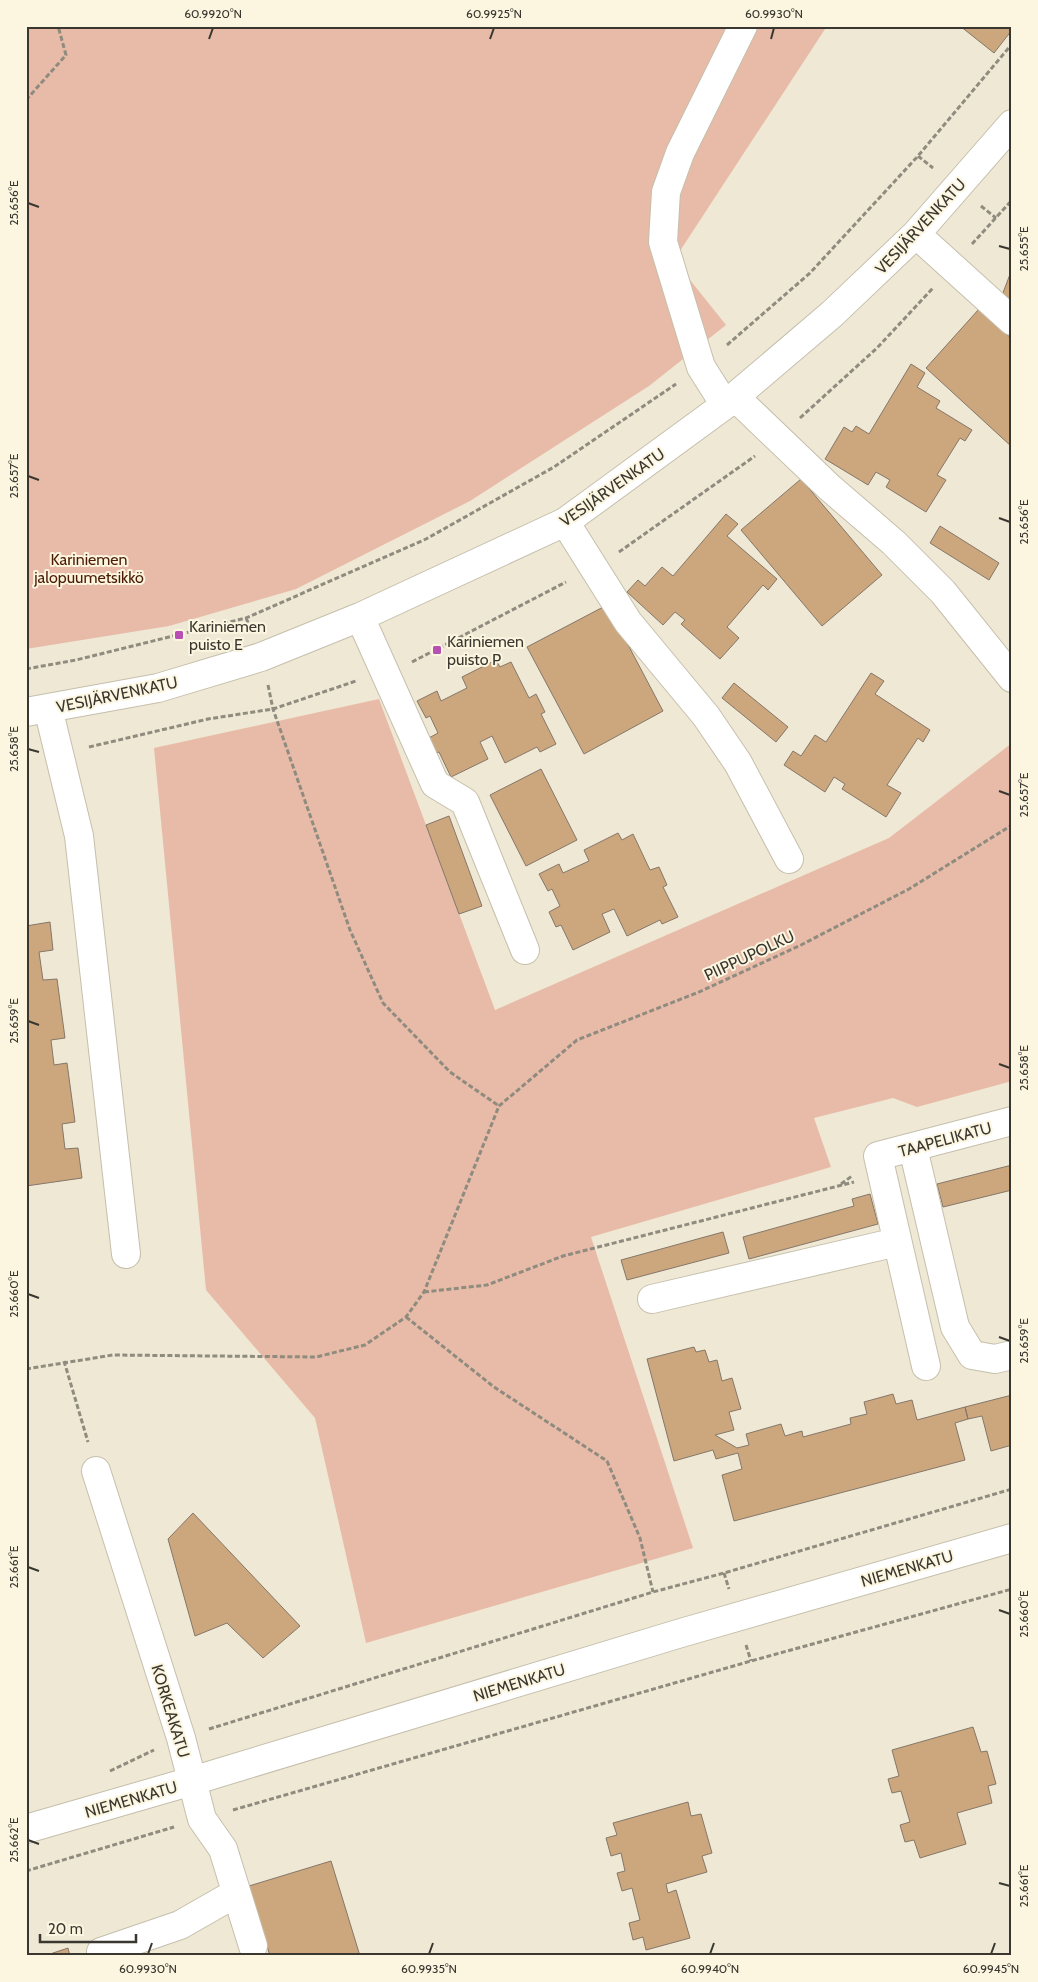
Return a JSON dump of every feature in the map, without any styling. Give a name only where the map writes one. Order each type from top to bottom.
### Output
[{"type":"street","points":[[743,26],[680,153],[666,192],[663,242],[701,367],[730,401],[777,439],[829,487],[894,542],[943,592],[1012,678]]},
{"type":"street","name":"VESIJÄRVENKATU","points":[[37,710],[158,688],[261,657],[360,618],[565,522],[730,401],[832,314],[916,234],[1012,124]]},
{"type":"street","points":[[916,234],[1012,321]]},
{"type":"street","points":[[565,522],[628,622],[706,716],[738,763],[790,859]]},
{"type":"street","points":[[360,618],[435,784],[465,802],[525,950]]},
{"type":"street","points":[[37,710],[60,754],[79,836],[126,1254]]},
{"type":"street","name":"TAAPELIKATU","points":[[897,1242],[878,1156],[1012,1121]]},
{"type":"street","points":[[913,1148],[955,1326],[972,1355],[995,1359],[1012,1355]]},
{"type":"street","points":[[652,1299],[897,1242],[926,1366]]},
{"type":"street","name":"KORKEAKATU","points":[[96,1472],[181,1738],[202,1819],[222,1849],[253,1946]]},
{"type":"street","name":"NIEMENKATU","points":[[26,1829],[192,1782],[681,1632],[1012,1538]]},
{"type":"street","points":[[101,1952],[180,1925],[236,1893]]},
{"type":"path","points":[[26,100],[66,55],[58,26]]},
{"type":"path","points":[[26,669],[76,660],[246,618],[426,539],[554,467],[701,367],[810,273],[918,156],[1012,44]]},
{"type":"path","points":[[60,754],[208,719],[273,709],[420,660],[608,559],[777,439],[877,348],[1012,200]]},
{"type":"path","points":[[26,1368],[113,1355],[316,1357],[365,1345],[406,1317],[424,1292],[499,1106],[450,1072],[383,1003],[350,930],[273,709],[261,657],[246,618]]},
{"type":"path","name":"PIIPPUPOLKU","points":[[499,1106],[578,1040],[699,992],[801,946],[909,890],[1012,825]]},
{"type":"path","points":[[424,1292],[486,1285],[563,1256],[838,1186]]},
{"type":"path","points":[[406,1317],[494,1387],[608,1461],[640,1538],[653,1592]]},
{"type":"path","points":[[64,1361],[96,1472]]},
{"type":"path","points":[[106,1773],[181,1738],[653,1592],[1012,1489]]},
{"type":"path","points":[[26,1871],[742,1664],[1012,1589]]},
{"type":"green space","name":"Kariniemen jalopuumetsikkö","points":[[26,26],[827,26],[674,260],[726,325],[649,386],[470,501],[296,589],[169,626],[26,649]]},
{"type":"green space","points":[[379,699],[495,1010],[889,838],[1012,743],[1012,1081],[917,1107],[893,1098],[814,1118],[831,1167],[591,1237],[693,1548],[366,1643],[315,1418],[206,1290],[154,748]]},
{"type":"building","points":[[960,26],[1012,26],[1012,30],[994,53]]},
{"type":"building","points":[[1012,269],[1012,302],[1001,298]]},
{"type":"building","points":[[979,309],[1012,339],[1012,447],[926,368]]},
{"type":"building","points":[[911,364],[925,373],[917,387],[940,401],[936,408],[972,430],[965,441],[960,438],[937,475],[946,480],[926,512],[886,487],[890,480],[876,472],[868,485],[825,459],[844,427],[852,432],[856,426],[869,434]]},
{"type":"building","points":[[801,479],[882,575],[822,626],[741,530]]},
{"type":"building","points":[[726,514],[738,524],[727,536],[777,579],[768,590],[763,585],[727,627],[739,638],[720,659],[681,624],[685,620],[675,612],[663,625],[627,592],[638,580],[645,586],[662,567],[673,576]]},
{"type":"building","points":[[940,526],[999,563],[989,580],[930,543]]},
{"type":"building","points":[[607,605],[663,711],[584,754],[527,647]]},
{"type":"building","points":[[496,660],[500,667],[511,662],[529,698],[536,694],[545,712],[541,714],[556,744],[540,752],[537,747],[505,763],[492,736],[480,742],[488,759],[451,777],[439,752],[434,754],[427,739],[438,733],[430,716],[426,718],[417,701],[437,691],[441,701],[467,688],[462,677]]},
{"type":"building","points":[[871,673],[884,681],[875,694],[930,730],[923,742],[918,738],[887,785],[901,793],[886,817],[842,789],[845,784],[834,777],[825,792],[784,765],[793,751],[801,756],[815,735],[826,742]]},
{"type":"building","points":[[734,683],[788,727],[776,742],[722,698]]},
{"type":"building","points":[[541,769],[577,840],[526,866],[490,795]]},
{"type":"building","points":[[449,816],[482,906],[459,914],[426,825]]},
{"type":"building","points":[[618,833],[622,840],[633,834],[650,870],[659,867],[667,885],[663,887],[678,917],[662,924],[660,920],[627,936],[614,909],[602,914],[610,932],[573,950],[561,925],[556,927],[549,912],[560,906],[552,889],[548,891],[539,874],[559,864],[563,873],[589,861],[584,850]]},
{"type":"building","points":[[50,922],[53,950],[39,952],[43,980],[57,979],[65,1038],[51,1040],[54,1065],[67,1063],[75,1122],[62,1124],[65,1149],[78,1148],[82,1178],[26,1186],[26,926]]},
{"type":"building","points":[[1012,1165],[1012,1190],[943,1207],[937,1184]]},
{"type":"building","points":[[870,1194],[878,1224],[749,1259],[743,1237],[854,1206],[852,1199]]},
{"type":"building","points":[[723,1232],[729,1253],[627,1280],[621,1260]]},
{"type":"building","points":[[694,1347],[696,1352],[705,1350],[709,1362],[717,1360],[722,1381],[732,1378],[741,1409],[729,1412],[734,1430],[715,1435],[737,1448],[749,1445],[746,1434],[781,1424],[785,1436],[802,1431],[803,1437],[851,1424],[850,1418],[867,1414],[864,1402],[893,1394],[896,1404],[912,1400],[917,1420],[965,1407],[968,1419],[955,1423],[965,1460],[734,1521],[722,1475],[742,1469],[738,1453],[716,1459],[713,1450],[674,1461],[647,1359]]},
{"type":"building","points":[[1012,1395],[1012,1445],[991,1451],[982,1416],[968,1419],[965,1407]]},
{"type":"building","points":[[193,1513],[300,1626],[263,1658],[227,1623],[195,1636],[168,1539]]},
{"type":"building","points":[[973,1727],[981,1752],[987,1751],[996,1784],[988,1786],[992,1803],[957,1813],[966,1844],[920,1858],[914,1840],[905,1842],[900,1825],[910,1822],[901,1791],[892,1793],[888,1779],[899,1776],[892,1750]]},
{"type":"building","points":[[688,1802],[691,1816],[701,1814],[712,1853],[702,1856],[707,1872],[666,1884],[668,1893],[676,1890],[690,1938],[646,1950],[643,1937],[633,1940],[629,1923],[640,1920],[632,1888],[622,1891],[617,1873],[625,1871],[621,1853],[611,1856],[606,1838],[617,1835],[613,1823]]},
{"type":"building","points":[[331,1861],[360,1956],[270,1956],[249,1886]]},
{"type":"building","points":[[68,1948],[70,1956],[44,1956]]},
{"type":"place","name":"Kariniemen puisto E","points":[[179,635]]},
{"type":"place","name":"Kariniemen puisto P","points":[[437,650]]}]
